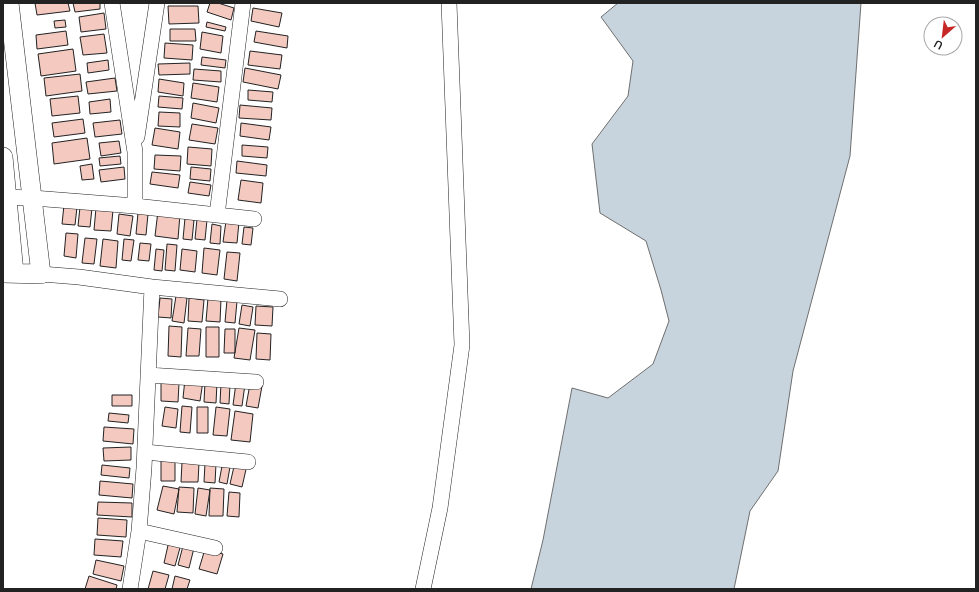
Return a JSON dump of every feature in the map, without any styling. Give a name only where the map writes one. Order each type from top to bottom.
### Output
[{"type":"street","points":[[9,3],[41,274]]},
{"type":"street","points":[[112,3],[135,152]]},
{"type":"street","points":[[135,206],[135,152],[157,3]]},
{"type":"street","points":[[217,215],[243,3]]},
{"type":"street","points":[[422,589],[440,508],[462,344],[449,3]]},
{"type":"street","points":[[3,157],[9,273],[79,277],[152,287],[280,299]]},
{"type":"street","points":[[5,197],[135,206],[254,219]]},
{"type":"street","points":[[130,589],[139,531],[145,452],[152,287]]},
{"type":"street","points":[[148,375],[256,382]]},
{"type":"street","points":[[145,452],[248,462]]},
{"type":"street","points":[[139,531],[215,548]]},
{"type":"shaded area","points":[[618,3],[861,3],[850,156],[793,371],[778,471],[750,511],[734,589],[531,589],[543,540],[572,388],[608,398],[653,364],[669,321],[646,241],[600,213],[592,144],[628,96],[633,61],[601,17]]},
{"type":"building","points":[[35,3],[68,3],[70,11],[37,15]]},
{"type":"building","points":[[73,3],[100,3],[100,9],[75,12]]},
{"type":"building","points":[[210,3],[218,3],[234,8],[231,20],[207,12]]},
{"type":"building","points":[[168,6],[198,6],[199,23],[169,24]]},
{"type":"building","points":[[253,8],[282,13],[279,27],[251,21]]},
{"type":"building","points":[[104,13],[106,29],[81,32],[79,17]]},
{"type":"building","points":[[65,20],[66,27],[55,28],[54,21]]},
{"type":"building","points":[[207,22],[226,27],[225,31],[206,27]]},
{"type":"building","points":[[170,29],[195,29],[196,41],[170,41]]},
{"type":"building","points":[[66,31],[68,45],[37,49],[36,35]]},
{"type":"building","points":[[256,31],[288,36],[287,48],[254,42]]},
{"type":"building","points":[[202,32],[223,36],[221,53],[200,49]]},
{"type":"building","points":[[104,34],[107,53],[83,55],[80,37]]},
{"type":"building","points":[[165,43],[193,45],[192,60],[164,58]]},
{"type":"building","points":[[73,49],[76,71],[41,76],[38,54]]},
{"type":"building","points":[[250,51],[282,55],[280,69],[248,65]]},
{"type":"building","points":[[202,57],[226,60],[225,68],[201,65]]},
{"type":"building","points":[[108,60],[109,70],[88,73],[87,63]]},
{"type":"building","points":[[190,63],[190,74],[159,75],[158,64]]},
{"type":"building","points":[[245,68],[281,75],[278,89],[243,82]]},
{"type":"building","points":[[194,69],[221,71],[221,82],[193,80]]},
{"type":"building","points":[[80,74],[82,91],[46,96],[44,78]]},
{"type":"building","points":[[115,78],[117,91],[88,94],[86,82]]},
{"type":"building","points":[[159,79],[184,83],[183,96],[158,92]]},
{"type":"building","points":[[193,83],[219,87],[217,102],[191,98]]},
{"type":"building","points":[[248,90],[273,92],[272,102],[248,100]]},
{"type":"building","points":[[78,96],[80,113],[52,116],[50,99]]},
{"type":"building","points":[[159,96],[183,98],[182,109],[158,107]]},
{"type":"building","points":[[110,99],[111,112],[90,114],[89,102]]},
{"type":"building","points":[[193,103],[219,108],[216,123],[191,118]]},
{"type":"building","points":[[240,105],[272,108],[271,120],[239,118]]},
{"type":"building","points":[[159,112],[180,113],[180,127],[158,126]]},
{"type":"building","points":[[83,119],[85,133],[54,137],[52,123]]},
{"type":"building","points":[[120,120],[122,134],[95,137],[93,123]]},
{"type":"building","points":[[241,123],[271,127],[269,140],[240,136]]},
{"type":"building","points":[[192,124],[218,128],[215,144],[189,140]]},
{"type":"building","points":[[155,128],[180,132],[178,149],[152,145]]},
{"type":"building","points":[[87,138],[90,159],[54,164],[52,143]]},
{"type":"building","points":[[119,141],[121,153],[101,156],[99,143]]},
{"type":"building","points":[[242,145],[268,147],[267,158],[242,156]]},
{"type":"building","points":[[188,147],[212,149],[211,166],[187,164]]},
{"type":"building","points":[[155,155],[181,156],[180,171],[154,169]]},
{"type":"building","points":[[120,156],[121,164],[100,166],[99,158]]},
{"type":"building","points":[[237,161],[267,165],[266,176],[236,173]]},
{"type":"building","points":[[92,164],[94,179],[82,180],[80,166]]},
{"type":"building","points":[[124,167],[125,179],[101,182],[99,170]]},
{"type":"building","points":[[191,167],[211,169],[210,181],[190,179]]},
{"type":"building","points":[[152,172],[180,175],[178,188],[150,184]]},
{"type":"building","points":[[241,180],[263,183],[261,203],[238,200]]},
{"type":"building","points":[[190,182],[211,185],[209,196],[188,193]]},
{"type":"building","points":[[64,205],[77,207],[75,225],[62,224]]},
{"type":"building","points":[[80,207],[92,208],[90,227],[78,226]]},
{"type":"building","points":[[96,208],[113,210],[111,231],[94,230]]},
{"type":"building","points":[[158,211],[180,214],[178,239],[155,236]]},
{"type":"building","points":[[138,213],[148,214],[146,235],[136,234]]},
{"type":"building","points":[[119,214],[133,216],[130,236],[117,234]]},
{"type":"building","points":[[185,218],[194,220],[192,240],[183,239]]},
{"type":"building","points":[[197,219],[207,220],[205,240],[195,239]]},
{"type":"building","points":[[226,221],[239,222],[237,243],[223,242]]},
{"type":"building","points":[[212,224],[221,226],[220,244],[210,243]]},
{"type":"building","points":[[244,227],[253,228],[251,245],[242,244]]},
{"type":"building","points":[[66,233],[78,234],[76,258],[64,256]]},
{"type":"building","points":[[85,238],[97,239],[94,264],[82,263]]},
{"type":"building","points":[[103,239],[118,241],[116,268],[100,266]]},
{"type":"building","points":[[124,239],[134,240],[131,261],[122,260]]},
{"type":"building","points":[[140,243],[151,244],[149,261],[138,260]]},
{"type":"building","points":[[167,244],[177,245],[175,271],[165,270]]},
{"type":"building","points":[[204,248],[220,250],[217,275],[202,273]]},
{"type":"building","points":[[156,249],[164,250],[162,271],[154,270]]},
{"type":"building","points":[[182,249],[197,251],[195,272],[180,270]]},
{"type":"building","points":[[227,252],[240,253],[237,281],[224,279]]},
{"type":"building","points":[[176,296],[187,298],[184,323],[172,321]]},
{"type":"building","points":[[160,298],[172,299],[171,318],[158,317]]},
{"type":"building","points":[[189,298],[204,300],[202,322],[188,321]]},
{"type":"building","points":[[208,298],[221,299],[220,322],[206,321]]},
{"type":"building","points":[[227,300],[237,301],[235,323],[225,322]]},
{"type":"building","points":[[242,305],[253,307],[250,326],[239,324]]},
{"type":"building","points":[[256,306],[273,307],[272,326],[255,325]]},
{"type":"building","points":[[169,326],[182,327],[181,357],[168,356]]},
{"type":"building","points":[[206,327],[219,327],[219,357],[206,357]]},
{"type":"building","points":[[188,328],[201,329],[199,356],[186,356]]},
{"type":"building","points":[[239,328],[255,330],[250,360],[234,358]]},
{"type":"building","points":[[225,329],[235,329],[235,353],[224,353]]},
{"type":"building","points":[[257,333],[271,334],[270,360],[256,359]]},
{"type":"building","points":[[185,379],[203,381],[200,401],[183,398]]},
{"type":"building","points":[[161,382],[179,383],[178,402],[161,401]]},
{"type":"building","points":[[205,382],[217,383],[216,403],[204,402]]},
{"type":"building","points":[[221,383],[230,384],[229,404],[220,403]]},
{"type":"building","points":[[236,383],[245,384],[242,406],[233,405]]},
{"type":"building","points":[[250,384],[262,386],[258,408],[246,406]]},
{"type":"building","points":[[112,395],[132,395],[132,406],[112,406]]},
{"type":"building","points":[[182,406],[192,407],[190,433],[180,432]]},
{"type":"building","points":[[165,407],[178,409],[176,428],[162,426]]},
{"type":"building","points":[[197,407],[208,407],[208,433],[197,433]]},
{"type":"building","points":[[216,407],[230,409],[227,436],[213,435]]},
{"type":"building","points":[[235,411],[253,414],[250,442],[231,440]]},
{"type":"building","points":[[109,413],[129,415],[128,423],[108,421]]},
{"type":"building","points":[[104,427],[134,429],[133,444],[103,441]]},
{"type":"building","points":[[131,447],[131,460],[104,461],[103,448]]},
{"type":"building","points":[[161,459],[175,460],[175,481],[161,481]]},
{"type":"building","points":[[182,462],[199,463],[198,482],[181,482]]},
{"type":"building","points":[[235,462],[247,465],[242,487],[230,484]]},
{"type":"building","points":[[205,463],[216,464],[215,483],[204,482]]},
{"type":"building","points":[[102,465],[130,468],[129,478],[101,475]]},
{"type":"building","points":[[222,466],[230,467],[227,484],[219,482]]},
{"type":"building","points":[[100,481],[133,484],[132,498],[99,495]]},
{"type":"building","points":[[163,486],[179,489],[174,514],[157,510]]},
{"type":"building","points":[[179,487],[194,488],[193,513],[177,512]]},
{"type":"building","points":[[198,488],[210,490],[206,516],[195,514]]},
{"type":"building","points":[[210,488],[224,489],[223,516],[209,516]]},
{"type":"building","points":[[229,492],[240,493],[239,517],[227,516]]},
{"type":"building","points":[[98,502],[132,503],[132,517],[97,515]]},
{"type":"building","points":[[98,518],[127,520],[126,537],[97,535]]},
{"type":"building","points":[[95,539],[123,541],[121,557],[94,555]]},
{"type":"building","points":[[169,541],[181,544],[175,566],[164,563]]},
{"type":"building","points":[[183,546],[194,548],[189,568],[178,565]]},
{"type":"building","points":[[205,549],[223,554],[217,574],[199,569]]},
{"type":"building","points":[[96,560],[124,566],[121,581],[93,574]]},
{"type":"building","points":[[153,571],[169,575],[165,589],[148,589]]},
{"type":"building","points":[[89,576],[117,585],[116,589],[85,589]]},
{"type":"building","points":[[175,576],[190,580],[187,589],[172,589]]}]
